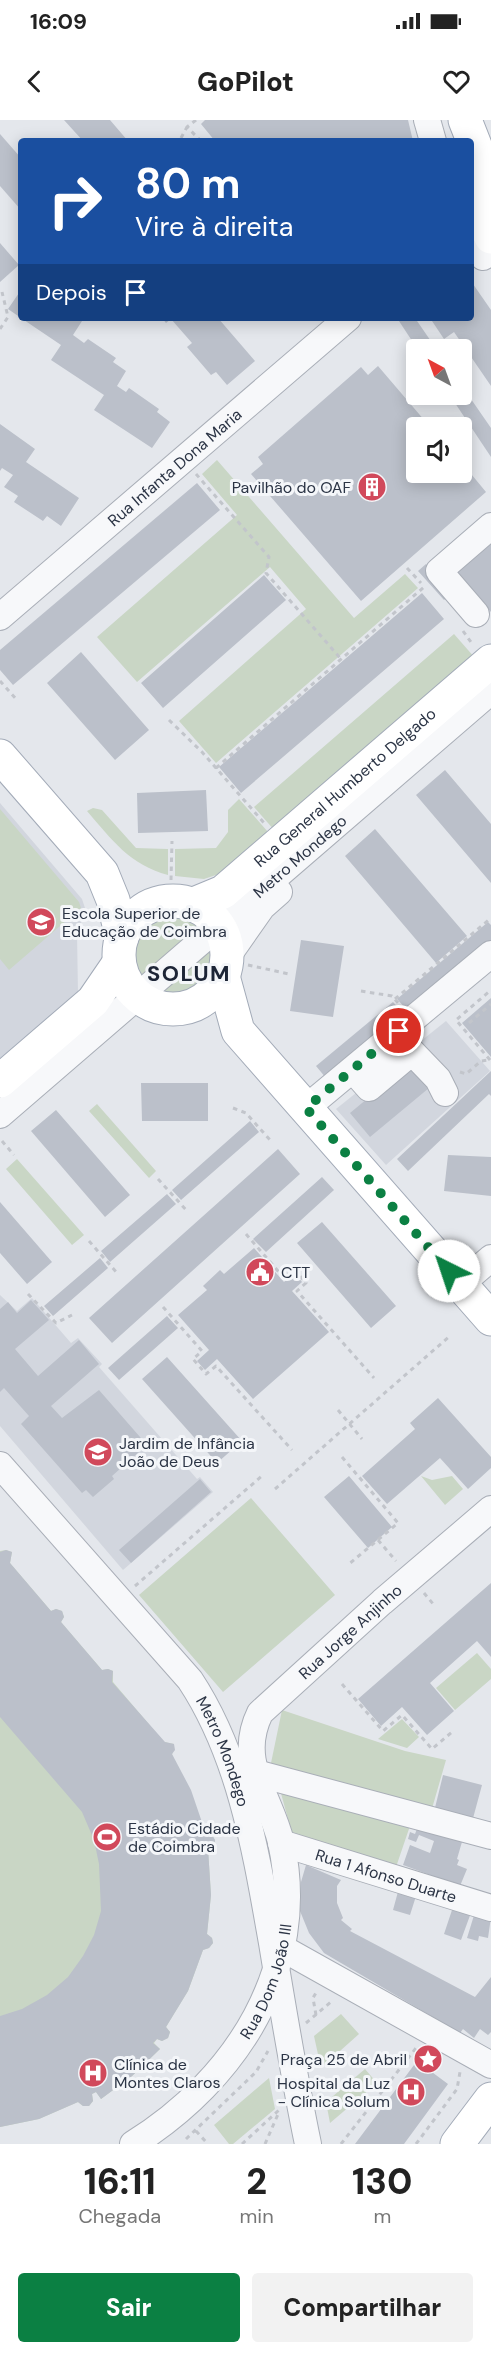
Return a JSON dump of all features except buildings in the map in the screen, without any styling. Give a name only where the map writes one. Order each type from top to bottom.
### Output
[{"type":"main road","points":[[442,120],[448,138]]},
{"type":"main road","points":[[465,120],[472,138]]},
{"type":"main road","points":[[474,143],[491,186]]},
{"type":"main road","points":[[474,211],[481,249]]},
{"type":"main road","name":"Rua General Humberto Delgado","points":[[120,950],[128,924],[138,913],[177,895],[223,892],[491,661]]},
{"type":"main road","points":[[0,756],[102,873],[113,900],[120,950],[129,986],[137,996],[153,1005],[179,1009],[238,1031],[491,1319]]},
{"type":"main road","points":[[102,873],[177,895],[212,916],[226,940],[232,966],[238,1031]]},
{"type":"main road","points":[[0,1080],[93,1001],[120,950]]},
{"type":"main road","points":[[179,1009],[197,1004],[208,997],[232,966]]},
{"type":"main road","points":[[457,2144],[491,2099]]},
{"type":"street","points":[[427,120],[432,138]]},
{"type":"street","name":"Rua Infanta Dona Maria","points":[[0,617],[345,321]]},
{"type":"street","points":[[476,614],[439,571],[491,526]]},
{"type":"street","name":"Metro Mondego","points":[[0,1115],[491,691]]},
{"type":"street","points":[[232,966],[270,900],[491,709]]},
{"type":"street","points":[[306,1108],[491,954]]},
{"type":"street","points":[[353,1070],[369,1088],[412,1052],[438,1079],[445,1093]]},
{"type":"street","points":[[461,1284],[491,1258]]},
{"type":"street","name":"Metro Mondego","points":[[0,1465],[190,1680],[210,1710],[226,1751],[255,1846],[279,1959],[308,2144]]},
{"type":"street","name":"Rua Jorge Anjinho","points":[[256,1773],[250,1753],[251,1730],[260,1713],[382,1602],[491,1509]]},
{"type":"street","points":[[256,1773],[491,1836]]},
{"type":"street","name":"Rua Dom João III","points":[[132,2144],[170,2120],[212,2080],[233,2055],[253,2023],[279,1959],[286,1894],[280,1843],[256,1773]]},
{"type":"street","name":"Rua 1 Afonso Duarte","points":[[280,1843],[491,1908]]},
{"type":"street","points":[[279,1959],[491,2065]]},
{"type":"path","points":[[181,138],[187,127],[196,120]]},
{"type":"path","points":[[187,127],[198,138]]},
{"type":"path","points":[[0,329],[8,317],[2,292]]},
{"type":"path","points":[[183,460],[268,557],[266,573],[341,659]]},
{"type":"path","points":[[407,568],[419,582]]},
{"type":"path","points":[[216,768],[424,587]]},
{"type":"path","points":[[0,681],[17,700]]},
{"type":"path","points":[[169,720],[216,768],[257,815]]},
{"type":"path","points":[[172,841],[177,895]]},
{"type":"path","points":[[361,992],[392,996],[395,999],[490,919]]},
{"type":"path","points":[[232,966],[289,974]]},
{"type":"path","points":[[490,1060],[456,1020],[491,990]]},
{"type":"path","points":[[476,1003],[480,1008]]},
{"type":"path","points":[[469,1023],[491,1004]]},
{"type":"path","points":[[460,1072],[466,1074],[481,1061],[490,1060]]},
{"type":"path","points":[[233,1108],[246,1113],[270,1140]]},
{"type":"path","points":[[2,1141],[14,1155]]},
{"type":"path","points":[[159,1179],[188,1212]]},
{"type":"path","points":[[246,1234],[284,1278],[294,1269],[306,1283],[297,1291],[374,1378]]},
{"type":"path","points":[[89,1240],[118,1274]]},
{"type":"path","points":[[28,1294],[56,1323],[72,1315]]},
{"type":"path","points":[[163,1307],[202,1351],[193,1359],[206,1374],[216,1366],[292,1450]]},
{"type":"path","points":[[275,1489],[451,1335]]},
{"type":"path","points":[[338,1410],[362,1439]]},
{"type":"path","points":[[342,1457],[398,1523],[350,1564]]},
{"type":"path","points":[[120,1600],[263,1475]]},
{"type":"path","points":[[378,1540],[397,1562]]},
{"type":"path","points":[[419,1587],[434,1605]]},
{"type":"path","points":[[342,1684],[383,1731],[402,1714],[432,1749],[452,1732]]},
{"type":"path","points":[[316,2015],[313,1998],[320,1985]]},
{"type":"path","points":[[297,2030],[332,2001]]},
{"type":"path","points":[[341,2144],[416,2048]]},
{"type":"path","points":[[186,2139],[256,2073],[268,2049]]},
{"type":"path","points":[[416,2144],[457,2089],[464,2067]]},
{"type":"path","points":[[242,2144],[279,2110],[265,2144]]},
{"type":"path","points":[[196,2131],[208,2144]]},
{"type":"shaded area","name":"Escola Superior de Educação de Coimbra","points":[[0,803],[82,899],[86,911],[77,933],[78,994],[0,1062]]},
{"type":"shaded area","points":[[446,1021],[490,1071],[386,1165],[336,1109]]},
{"type":"shaded area","name":"Jardim de Infância João de Deus","points":[[0,1295],[17,1311],[32,1298],[71,1343],[78,1338],[102,1364],[99,1367],[197,1479],[200,1477],[213,1492],[123,1570],[0,1426]]},
{"type":"green space","points":[[217,460],[354,618],[405,574],[418,588],[216,763],[179,721],[306,609],[270,567],[137,682],[97,637],[237,515],[202,474]]},
{"type":"green space","points":[[454,634],[475,658],[275,831],[254,807]]},
{"type":"green space","points":[[239,799],[268,832],[222,873],[204,879],[175,876],[175,849],[216,848],[228,832],[228,810]]},
{"type":"green space","points":[[93,808],[102,810],[136,848],[168,849],[168,875],[143,865],[123,850],[87,811]]},
{"type":"green space","points":[[0,809],[79,902],[81,908],[9,970],[0,959]]},
{"type":"green space","points":[[165,914],[185,917],[203,926],[141,980],[134,959],[136,941],[146,926]]},
{"type":"green space","points":[[212,945],[211,968],[199,985],[180,995],[157,992]]},
{"type":"green space","points":[[97,1104],[156,1171],[149,1178],[89,1111]]},
{"type":"green space","points":[[17,1159],[84,1235],[72,1245],[6,1169]]},
{"type":"green space","points":[[421,1476],[432,1480],[452,1476],[463,1489],[445,1505]]},
{"type":"green space","points":[[251,1498],[335,1595],[223,1692],[139,1595]]},
{"type":"green space","name":"Estádio Cidade de Coimbra","points":[[0,1551],[12,1552],[10,1563],[51,1611],[56,1609],[62,1611],[64,1617],[61,1622],[102,1670],[113,1671],[113,1682],[164,1742],[174,1744],[172,1755],[205,1833],[212,1835],[215,1840],[214,1846],[208,1849],[211,1895],[207,1934],[212,1938],[213,1943],[209,1948],[203,1950],[188,1991],[166,2027],[170,2032],[168,2038],[162,2041],[157,2039],[154,2043],[160,2049],[132,2076],[101,2099],[96,2092],[92,2094],[93,2101],[89,2106],[83,2106],[78,2102],[39,2119],[0,2127]]},
{"type":"green space","points":[[477,1653],[491,1669],[491,1679],[455,1710],[436,1688]]},
{"type":"green space","points":[[282,1710],[405,1751],[446,1760],[431,1812],[271,1763]]},
{"type":"green space","points":[[402,1719],[419,1737],[407,1748],[378,1739]]},
{"type":"green space","points":[[279,1786],[412,1820],[395,1870],[294,1841]]},
{"type":"green space","points":[[341,2014],[359,2034],[321,2068],[314,2036]]},
{"type":"green space","points":[[365,2069],[377,2083],[330,2123],[326,2102]]},
{"type":"green space","points":[[269,2078],[275,2109],[233,2144],[229,2144],[214,2125]]},
{"type":"place","name":"Pavilhão do OAF","points":[[372,487]]},
{"type":"place","name":"Escola Superior de Educação de Coimbra","points":[[41,922]]},
{"type":"place","name":"CTT","points":[[260,1272]]},
{"type":"place","name":"Jardim de Infância João de Deus","points":[[98,1452]]},
{"type":"place","name":"Estádio Cidade de Coimbra","points":[[107,1837]]},
{"type":"place","name":"Praça 25 de Abril","points":[[428,2059]]},
{"type":"place","name":"Clínica de Montes Claros","points":[[93,2073]]},
{"type":"place","name":"Hospital da Luz - Clínica Solum","points":[[411,2092]]},
{"type":"district","name":"SOLUM","points":[[189,973]]},
{"type":"route","points":[[399,1031],[306,1108],[449,1271]]}]
